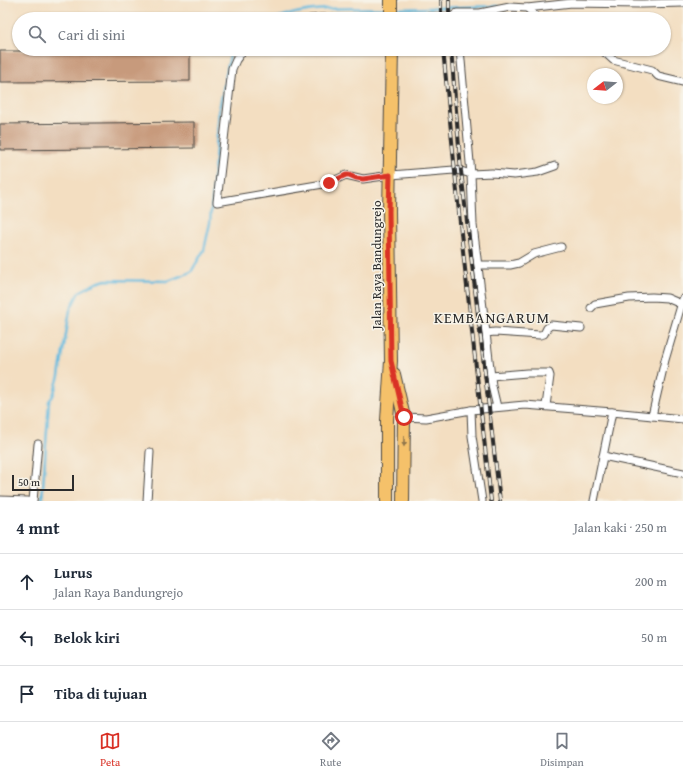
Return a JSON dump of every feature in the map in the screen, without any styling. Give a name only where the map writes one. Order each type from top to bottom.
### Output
[{"type":"main road","name":"Jalan Raya Bandungrejo","points":[[386,501],[387,420],[391,361],[389,211],[392,56]]},
{"type":"main road","name":"Jalan Raya Bandungrejo","points":[[391,361],[404,417],[403,501]]},
{"type":"street","points":[[485,12],[510,7],[527,8],[572,2],[683,3]]},
{"type":"street","points":[[527,8],[531,12]]},
{"type":"street","points":[[239,56],[232,69],[217,202],[329,183],[346,175],[363,179],[390,175],[454,170],[462,170],[471,174],[522,174],[538,172],[555,166]]},
{"type":"street","points":[[461,56],[478,265],[491,376],[497,407]]},
{"type":"street","points":[[609,56],[613,60],[652,70],[658,76],[683,82]]},
{"type":"street","points":[[478,265],[519,263],[534,254],[561,247]]},
{"type":"street","points":[[591,308],[595,304],[641,297],[667,298],[682,302],[664,360],[652,416]]},
{"type":"street","points":[[486,333],[495,332],[540,335],[544,334],[547,328],[551,325],[580,328]]},
{"type":"street","points":[[491,376],[527,373],[549,374],[546,406]]},
{"type":"street","points":[[404,417],[426,418],[471,410],[525,405],[612,412],[683,420]]},
{"type":"street","points":[[471,410],[472,436],[482,501]]},
{"type":"street","points":[[594,501],[612,412]]},
{"type":"street","points":[[33,501],[38,444]]},
{"type":"street","points":[[147,501],[150,452]]},
{"type":"street","points":[[603,456],[683,473]]},
{"type":"street","points":[[0,500],[28,501]]},
{"type":"building","points":[[0,51],[12,51],[12,56],[190,56],[190,81],[0,82]]},
{"type":"building","points":[[194,122],[194,148],[0,150],[0,124]]},
{"type":"waterway","points":[[395,9],[498,6]]},
{"type":"waterway","points":[[301,12],[345,8],[388,9]]},
{"type":"waterway","points":[[42,501],[49,401],[53,396],[59,376],[70,310],[79,292],[96,283],[106,280],[168,281],[191,272],[204,250],[210,223],[219,110],[230,56]]},
{"type":"railway","points":[[441,0],[441,12]]},
{"type":"railway","points":[[449,0],[449,12]]},
{"type":"railway","points":[[444,56],[461,233],[491,501]]},
{"type":"railway","points":[[452,56],[461,171],[500,501]]},
{"type":"district","name":"KEMBANGARUM","points":[[492,318]]},
{"type":"route","points":[[329,183],[346,175],[363,179],[390,175],[391,361],[404,417]]}]
